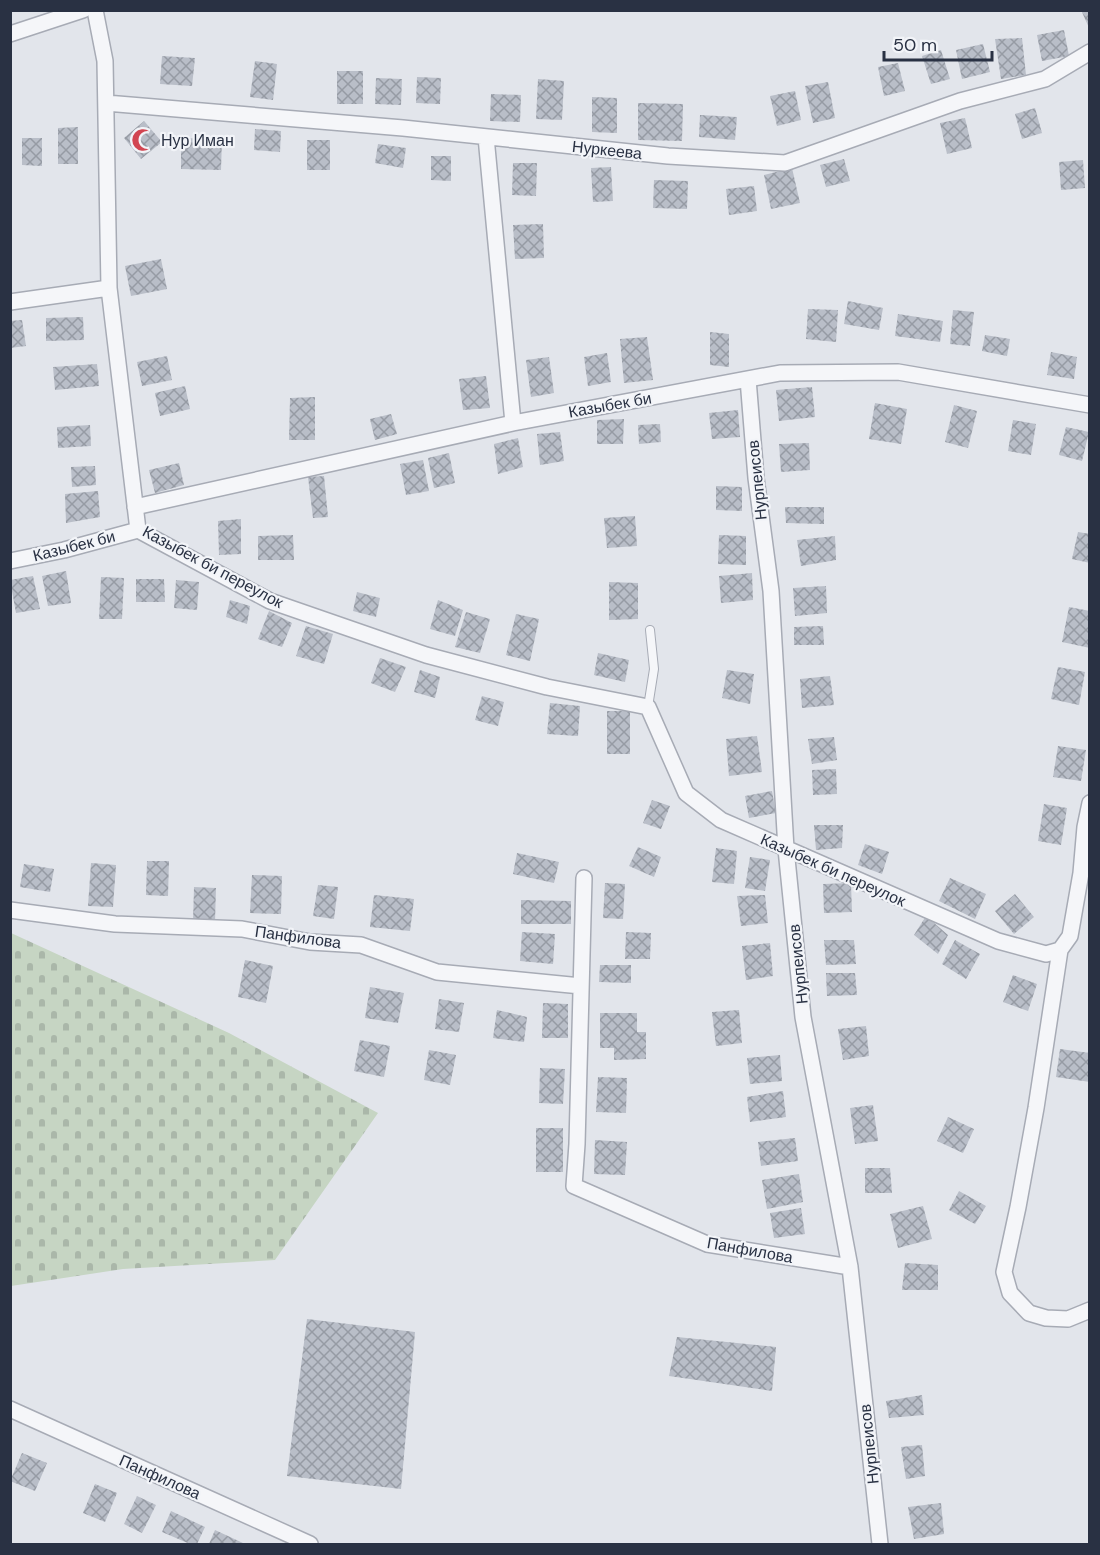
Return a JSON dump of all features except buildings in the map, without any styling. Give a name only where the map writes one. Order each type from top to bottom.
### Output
[{"type":"street","points":[[10,34],[83,10]]},
{"type":"street","name":"Казыбек би переулок","points":[[95,10],[105,61],[110,288],[138,531],[270,602],[426,655],[547,687],[648,707],[686,793],[721,820],[998,941],[1046,954],[1060,950]]},
{"type":"street","name":"Нуркеева","points":[[106,103],[403,128],[668,156],[785,163],[960,101],[1045,79],[1089,52]]},
{"type":"street","points":[[486,137],[513,423]]},
{"type":"street","points":[[10,302],[110,288]]},
{"type":"street","name":"Казыбек би","points":[[135,507],[513,423],[780,373],[898,372],[1089,405]]},
{"type":"street","name":"Нурпеисов","points":[[748,379],[756,478],[771,591],[786,849],[803,1017],[850,1267],[880,1545]]},
{"type":"street","name":"Казыбек би","points":[[10,561],[138,531]]},
{"type":"street","points":[[1089,803],[1081,873],[1070,936],[1060,950],[1036,1108],[1004,1272],[1010,1293],[1029,1313],[1047,1318],[1068,1318],[1089,1310]]},
{"type":"street","name":"Панфилова","points":[[584,878],[574,1186],[707,1244],[850,1267]]},
{"type":"street","name":"Панфилова","points":[[10,910],[115,924],[242,929],[310,942],[361,945],[437,972],[581,986]]},
{"type":"street","name":"Панфилова","points":[[10,1409],[310,1545]]},
{"type":"lane","points":[[648,707],[654,669],[650,630]]},
{"type":"green space","points":[[11,933],[229,1033],[378,1113],[275,1260],[123,1269],[11,1286]]},
{"type":"place","name":"Нур Иман","points":[[143,140]]}]
